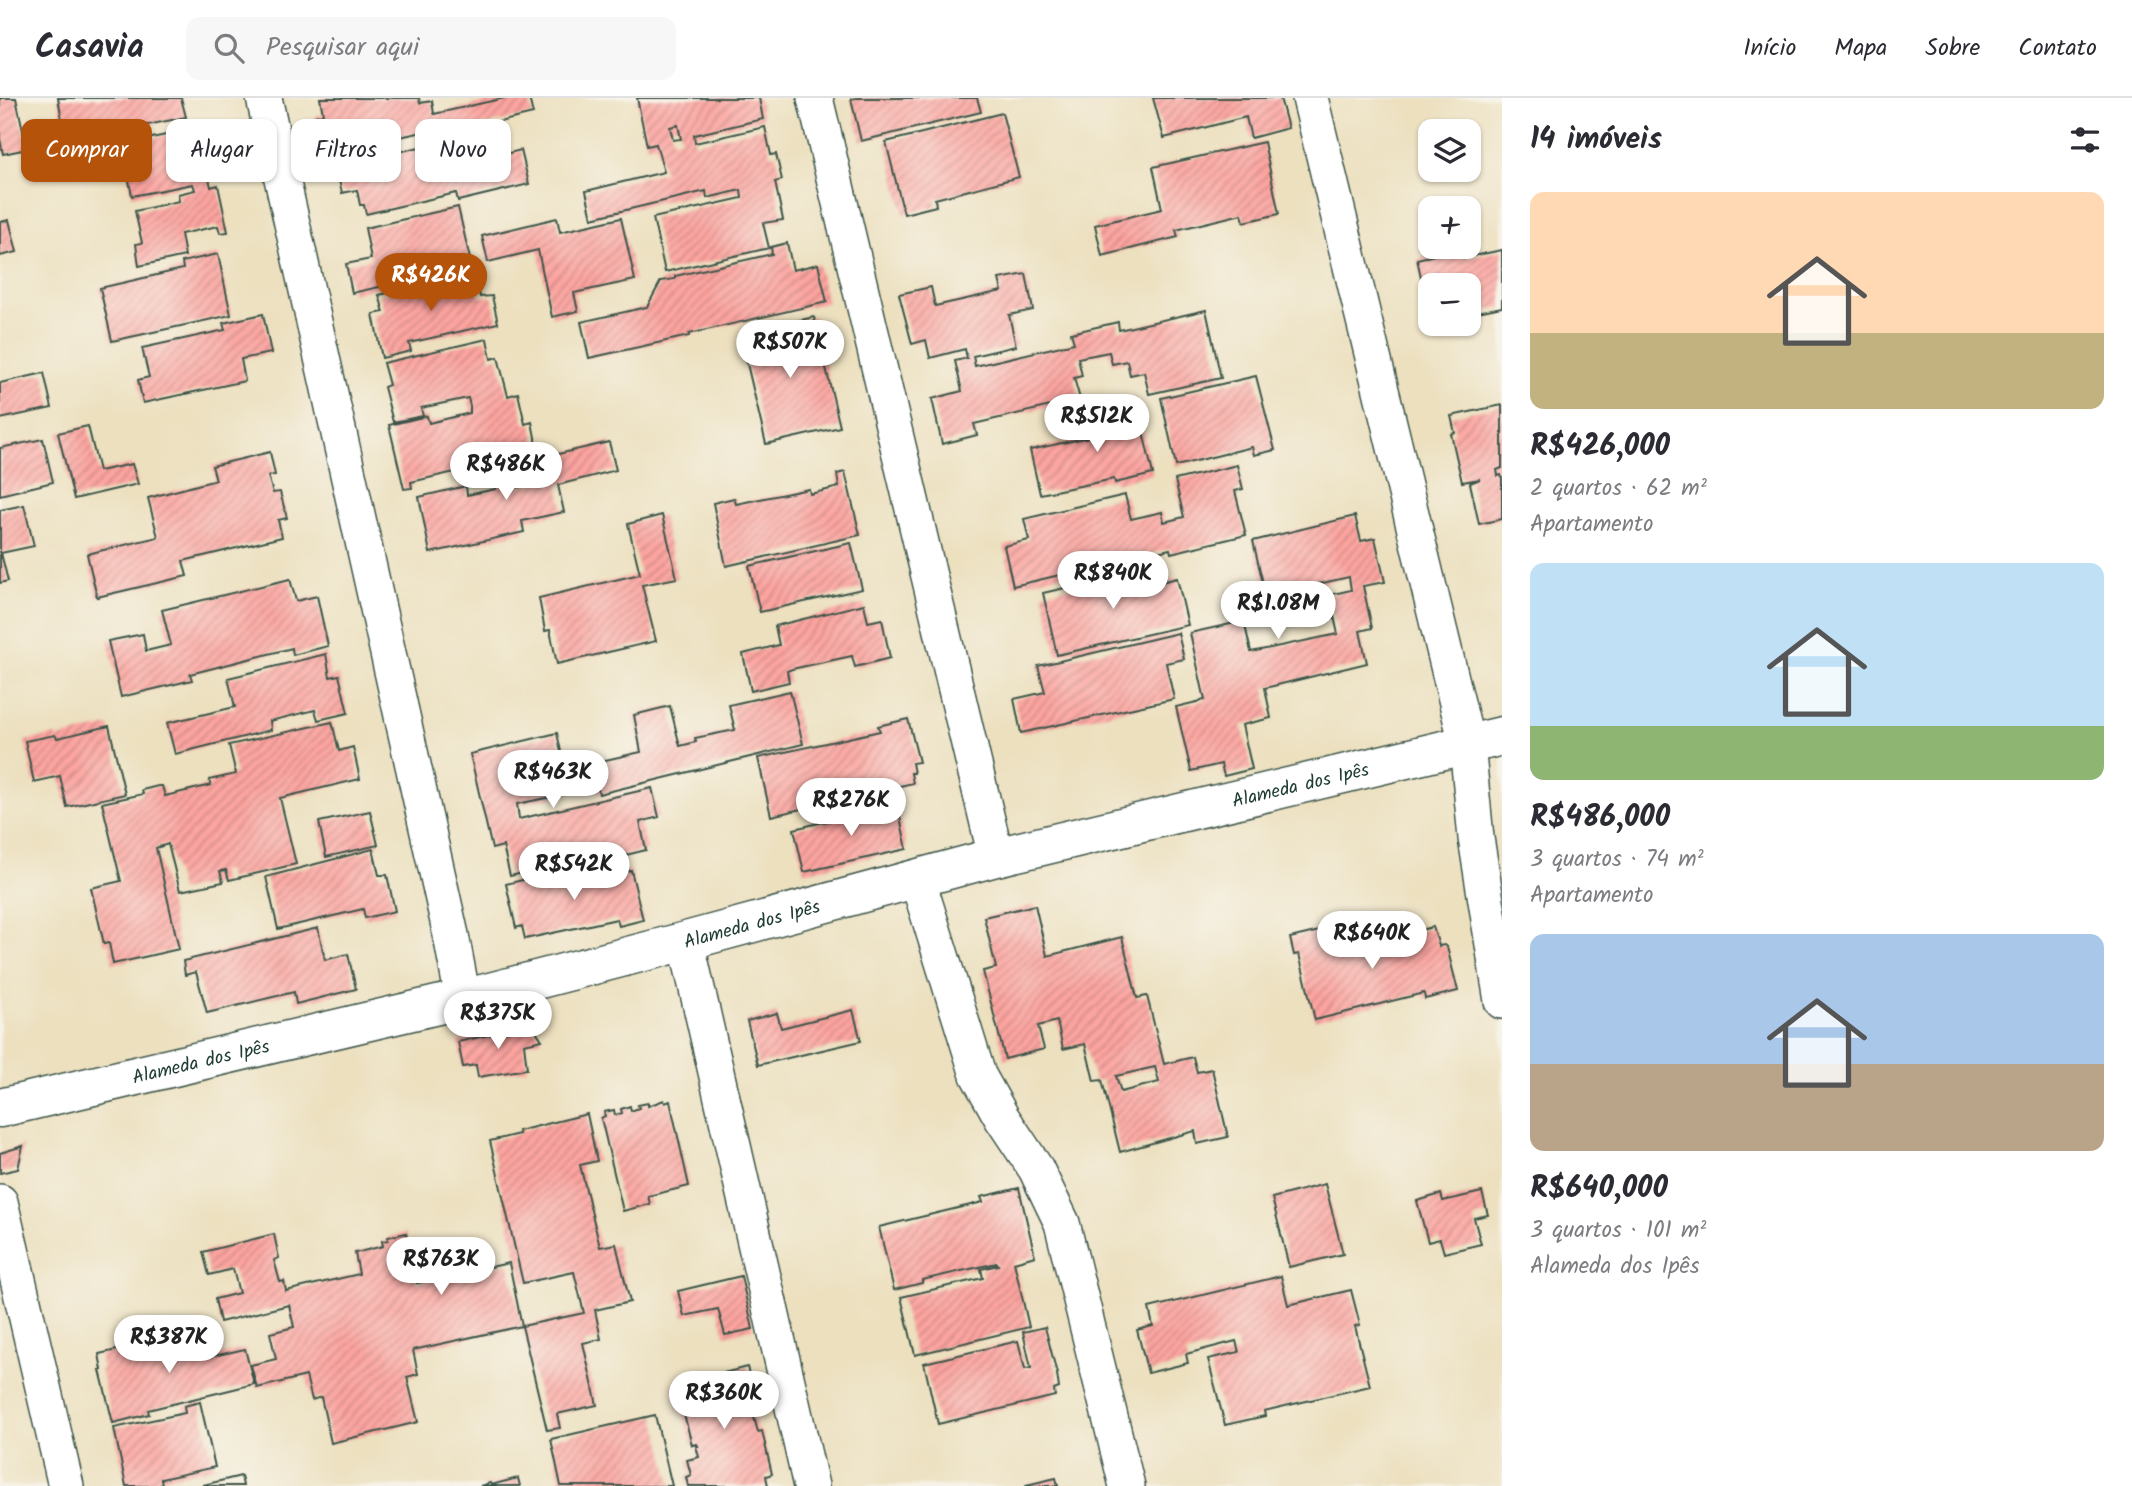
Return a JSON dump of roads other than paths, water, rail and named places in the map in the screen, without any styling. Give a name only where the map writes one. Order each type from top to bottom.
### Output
[{"type":"street","points":[[264,98],[463,999]]},
{"type":"street","points":[[815,98],[996,857]]},
{"type":"street","points":[[1310,98],[1484,740],[1476,838],[1502,1001]]},
{"type":"street","name":"Alameda dos Ipês","points":[[0,1108],[463,999],[996,857],[1484,740]]},
{"type":"street","points":[[917,878],[978,1075],[1002,1118],[1036,1169],[1062,1223],[1127,1486]]},
{"type":"street","points":[[686,941],[811,1486]]},
{"type":"street","points":[[0,1202],[66,1486]]}]
